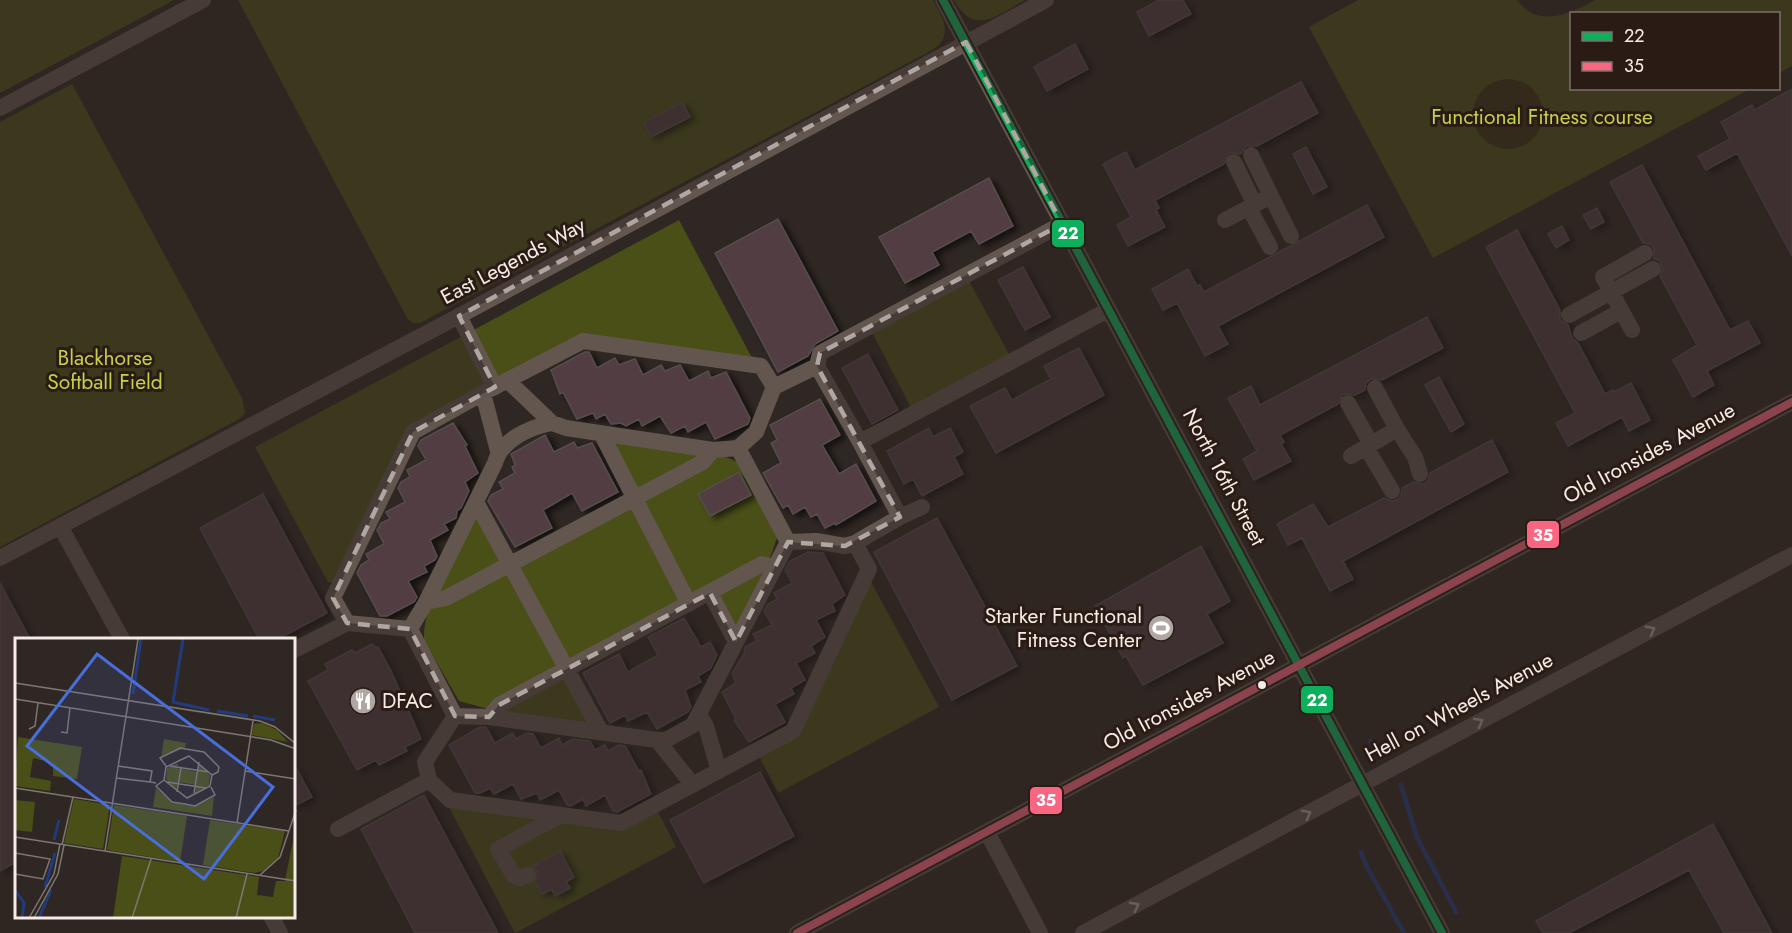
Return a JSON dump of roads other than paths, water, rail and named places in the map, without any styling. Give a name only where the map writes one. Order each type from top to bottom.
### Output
[{"type":"street","points":[[0,108],[203,0]]},
{"type":"street","name":"North 16th Street","points":[[943,0],[1442,933]]},
{"type":"street","name":"East Legends Way","points":[[0,558],[459,316],[1046,0]]},
{"type":"street","points":[[1251,155],[1291,236]]},
{"type":"street","points":[[1234,162],[1270,247]]},
{"type":"street","points":[[1225,220],[1271,196]]},
{"type":"street","points":[[900,517],[817,366],[820,353],[865,327],[1062,225]]},
{"type":"street","points":[[1632,330],[1603,277],[1645,253]]},
{"type":"street","points":[[1569,315],[1653,269]]},
{"type":"street","points":[[860,442],[1108,310]]},
{"type":"street","points":[[1581,333],[1622,311]]},
{"type":"street","points":[[410,629],[476,502],[495,463],[498,451],[495,386],[459,316]]},
{"type":"street","points":[[347,623],[333,598],[413,432],[495,386],[583,341],[761,366],[774,387]]},
{"type":"street","points":[[495,386],[552,423],[566,428],[713,450],[738,448],[756,432],[774,387],[817,366]]},
{"type":"street","points":[[1375,388],[1415,457],[1420,474]]},
{"type":"street","name":"Old Ironsides Avenue","points":[[797,933],[1792,402]]},
{"type":"street","points":[[1348,403],[1392,491]]},
{"type":"street","points":[[498,451],[506,443],[540,425],[552,423]]},
{"type":"street","points":[[1351,456],[1397,429]]},
{"type":"street","points":[[601,433],[689,604]]},
{"type":"street","points":[[738,448],[788,542]]},
{"type":"street","points":[[426,602],[446,598],[703,462],[713,450]]},
{"type":"street","points":[[476,502],[601,732]]},
{"type":"street","points":[[788,542],[816,541],[845,546],[855,543],[922,507]]},
{"type":"street","points":[[60,526],[121,638]]},
{"type":"street","points":[[455,716],[489,717],[666,740],[693,725],[788,542]]},
{"type":"street","points":[[455,716],[425,762],[429,780],[450,800],[621,823],[793,731],[869,569],[855,543]]},
{"type":"street","name":"Hell on Wheels Avenue","points":[[1083,933],[1792,555]]},
{"type":"street","points":[[489,717],[499,705],[762,564],[774,567]]},
{"type":"street","points":[[710,593],[736,642]]},
{"type":"street","points":[[296,649],[347,623],[410,629]]},
{"type":"street","points":[[410,629],[455,716]]},
{"type":"street","points":[[699,715],[706,726],[719,771]]},
{"type":"street","points":[[657,740],[693,785]]},
{"type":"street","points":[[338,829],[429,780]]},
{"type":"street","points":[[528,875],[519,878],[514,876],[498,849],[561,815]]},
{"type":"street","points":[[987,832],[1040,933]]},
{"type":"street","points":[[272,918],[280,933]]},
{"type":"waterway","points":[[1370,741],[1384,754]]},
{"type":"waterway","points":[[1401,785],[1417,837],[1456,912]]},
{"type":"waterway","points":[[1361,852],[1404,933]]},
{"type":"place","name":"Starker Functional Fitness Center","points":[[1161,628]]},
{"type":"place","name":"DFAC","points":[[363,701]]},
{"type":"park label","name":"Functional Fitness course","points":[[1542,117]]},
{"type":"park label","name":"Blackhorse Softball Field","points":[[105,370]]}]
